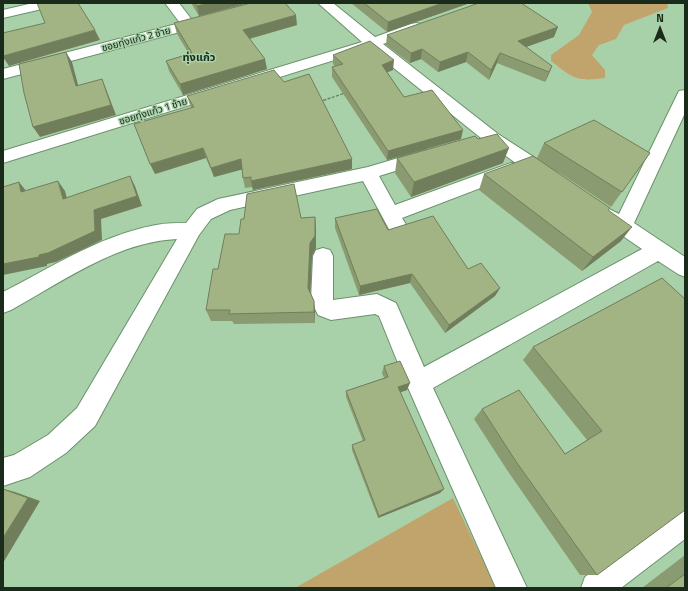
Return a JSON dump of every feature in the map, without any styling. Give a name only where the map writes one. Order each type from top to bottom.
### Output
[{"type":"street","points":[[3,14],[16,7],[50,3]]},
{"type":"street","points":[[172,3],[189,25]]},
{"type":"street","points":[[325,3],[407,72],[492,138],[566,188]]},
{"type":"street","name":"ซอยทุ่งแก้ว 2 ซ้าย","points":[[3,74],[218,17]]},
{"type":"street","name":"ซอยทุ่งแก้ว 1 ซ้าย","points":[[3,157],[373,43],[432,21]]},
{"type":"street","points":[[623,226],[685,95]]},
{"type":"street","points":[[470,144],[492,138]]},
{"type":"street","points":[[3,472],[20,467],[57,444],[86,417],[192,230],[204,214],[225,204],[368,172],[441,152]]},
{"type":"street","points":[[368,172],[394,221],[528,162]]},
{"type":"street","points":[[592,205],[685,268]]},
{"type":"street","points":[[3,303],[71,266],[121,245],[156,233],[192,230]]},
{"type":"street","points":[[418,383],[659,250]]},
{"type":"street","points":[[323,256],[322,300],[326,308],[331,310],[377,304],[388,310],[418,383],[512,588]]},
{"type":"street","points":[[596,588],[685,521]]},
{"type":"path","points":[[318,102],[348,92]]},
{"type":"shaded area","points":[[588,3],[667,3],[668,8],[624,25],[616,39],[599,45],[592,55],[605,70],[605,78],[581,79],[570,75],[551,61],[551,55],[579,35],[592,12]]},
{"type":"shaded area","points":[[453,498],[496,588],[295,588]]},
{"type":"building","points":[[37,3],[78,3],[95,30],[3,56],[3,33],[45,23]]},
{"type":"building","points":[[195,3],[209,3],[197,6]]},
{"type":"building","points":[[251,3],[285,3],[296,15],[243,30],[265,59],[180,84],[166,61],[192,53],[174,23]]},
{"type":"building","points":[[364,3],[443,3],[388,22]]},
{"type":"building","points":[[479,3],[521,3],[558,27],[518,41],[552,66],[549,72],[500,53],[491,70],[468,52],[440,62],[422,49],[411,53],[387,35]]},
{"type":"building","points":[[370,41],[394,60],[382,65],[404,97],[432,90],[463,130],[388,151],[332,67],[343,64],[333,55]]},
{"type":"building","points":[[66,52],[76,86],[102,79],[111,105],[33,127],[24,93],[19,64]]},
{"type":"building","points":[[274,70],[284,82],[309,74],[352,159],[251,181],[251,177],[243,178],[241,159],[211,168],[203,148],[150,164],[134,124],[194,107],[187,96]]},
{"type":"building","points":[[594,120],[650,153],[622,192],[544,143]]},
{"type":"building","points":[[497,134],[509,148],[414,182],[397,158],[475,136],[478,139]]},
{"type":"building","points":[[533,156],[610,208],[608,210],[632,227],[593,257],[484,174]]},
{"type":"building","points":[[130,176],[137,196],[94,210],[95,231],[48,253],[39,255],[39,257],[3,264],[3,187],[19,182],[21,192],[58,181],[63,199]]},
{"type":"building","points":[[294,184],[301,218],[315,217],[315,236],[310,243],[308,288],[314,301],[314,312],[229,314],[230,310],[206,310],[213,269],[218,269],[225,234],[239,234],[241,219],[244,219],[247,194]]},
{"type":"building","points":[[377,209],[388,230],[433,216],[468,269],[481,263],[500,288],[449,325],[412,274],[360,286],[335,218]]},
{"type":"building","points":[[662,278],[685,299],[685,510],[597,575],[517,463],[482,409],[519,390],[565,454],[602,431],[533,347]]},
{"type":"building","points":[[400,361],[410,383],[398,387],[444,489],[379,516],[352,445],[365,440],[346,391],[388,377],[384,366]]},
{"type":"building","points":[[3,489],[28,498],[3,538]]},
{"type":"building","points":[[685,574],[685,588],[666,588]]},
{"type":"district","name":"ทุ่งแก้ว","points":[[199,57]]}]
